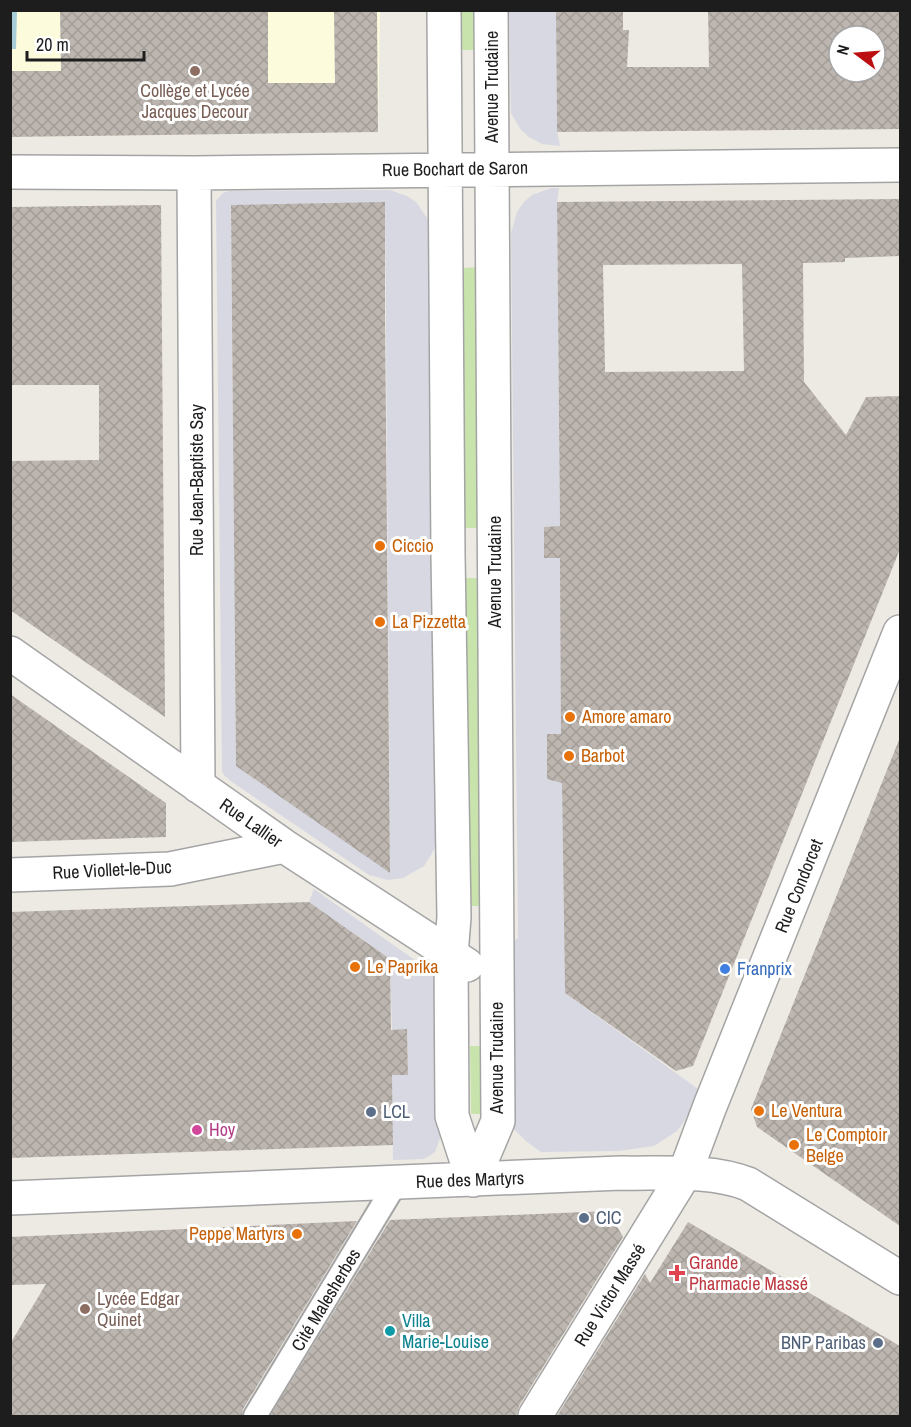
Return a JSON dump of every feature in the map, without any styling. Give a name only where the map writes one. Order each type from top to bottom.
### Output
[{"type":"street","points":[[444,10],[448,555],[454,917],[451,955],[452,1116],[473,1180]]},
{"type":"street","name":"Avenue Trudaine","points":[[473,1180],[498,1121],[491,10]]},
{"type":"street","name":"Rue Bochart de Saron","points":[[10,172],[194,173],[900,165]]},
{"type":"street","name":"Rue Jean-Baptiste Say","points":[[194,173],[198,786]]},
{"type":"street","name":"Rue Condorcet","points":[[685,1173],[900,632]]},
{"type":"street","name":"Rue Lallier","points":[[10,653],[284,846],[497,985]]},
{"type":"street","name":"Rue Viollet-le-Duc","points":[[10,875],[170,869],[284,846]]},
{"type":"street","name":"Rue des Martyrs","points":[[10,1198],[621,1173],[685,1173],[737,1179],[748,1184],[900,1278]]},
{"type":"street","name":"Rue Victor Massé","points":[[535,1416],[685,1173]]},
{"type":"lane","name":"Cité Malesherbes","points":[[255,1416],[396,1183]]},
{"type":"shaded area","name":"Collège et Lycée Jacques Decour","points":[[10,11],[380,11],[378,132],[11,137]]},
{"type":"shaded area","points":[[509,11],[556,11],[557,131],[560,146],[542,144],[529,137],[521,130],[511,113]]},
{"type":"shaded area","points":[[551,188],[559,188],[557,203],[560,526],[544,527],[544,558],[561,558],[562,734],[547,734],[547,776],[562,776],[565,993],[698,1089],[686,1119],[677,1131],[654,1146],[618,1151],[541,1152],[514,1129],[508,1112],[507,947],[518,938],[511,233],[517,212],[524,202],[532,195]]},
{"type":"shaded area","points":[[390,190],[416,202],[430,227],[437,840],[424,866],[403,878],[388,880],[369,875],[232,782],[222,771],[216,201],[223,193],[229,191]],"holes":[[[385,203],[390,854],[375,862],[236,766],[231,205]]]},
{"type":"shaded area","points":[[314,889],[426,968],[433,976],[439,994],[440,1138],[435,1152],[423,1159],[393,1160],[392,1075],[408,1074],[407,1030],[392,1030],[390,959],[309,902]]},
{"type":"green space","points":[[460,11],[477,11],[478,50],[460,50]]},
{"type":"green space","points":[[481,267],[482,528],[464,528],[462,268]]},
{"type":"green space","points":[[465,578],[483,578],[487,906],[468,906]]},
{"type":"green space","points":[[470,1046],[487,1046],[488,1114],[471,1114]]},
{"type":"water","points":[[11,10],[17,11],[16,49],[11,49]]},
{"type":"building","name":"Collège et Lycée Jacques Decour","points":[[60,10],[268,10],[268,83],[335,83],[334,10],[377,10],[378,132],[10,137],[10,71],[61,71]]},
{"type":"building","points":[[556,10],[623,10],[623,30],[629,30],[627,67],[709,67],[708,10],[900,10],[900,129],[557,132]]},
{"type":"building","points":[[900,199],[900,256],[845,258],[845,262],[803,263],[804,382],[846,435],[866,397],[900,396],[900,549],[693,1066],[676,1071],[565,993],[562,783],[547,779],[547,734],[561,734],[560,558],[544,558],[544,527],[560,526],[557,202]],"holes":[[[742,264],[744,371],[605,372],[603,265]]]},
{"type":"building","points":[[385,202],[390,873],[236,766],[231,205]]},
{"type":"building","points":[[161,205],[165,717],[10,610],[10,461],[99,460],[99,385],[10,385],[10,207]]},
{"type":"building","points":[[10,694],[166,803],[166,837],[10,842]]},
{"type":"building","points":[[899,740],[900,1226],[757,1127],[751,1109]]},
{"type":"building","points":[[309,902],[390,959],[391,1030],[407,1029],[408,1075],[392,1075],[393,1145],[10,1158],[10,912]]},
{"type":"building","points":[[608,1211],[623,1237],[519,1406],[516,1416],[270,1416],[390,1220]]},
{"type":"building","points":[[357,1221],[243,1409],[242,1416],[10,1416],[10,1344],[46,1284],[10,1285],[10,1237]]},
{"type":"building","points":[[688,1222],[900,1346],[900,1416],[557,1416],[645,1274],[650,1283]]},
{"type":"place","name":"Collège et Lycée Jacques Decour","points":[[195,71]]},
{"type":"place","name":"Ciccio","points":[[380,546]]},
{"type":"place","name":"La Pizzetta","points":[[380,622]]},
{"type":"place","name":"Amore amaro","points":[[570,717]]},
{"type":"place","name":"Barbot","points":[[569,756]]},
{"type":"place","name":"Le Paprika","points":[[355,967]]},
{"type":"place","name":"Franprix","points":[[725,969]]},
{"type":"place","name":"Le Ventura","points":[[759,1111]]},
{"type":"place","name":"LCL","points":[[371,1112]]},
{"type":"place","name":"Hoy","points":[[197,1130]]},
{"type":"place","name":"Le Comptoir Belge","points":[[794,1145]]},
{"type":"place","name":"CIC","points":[[584,1218]]},
{"type":"place","name":"Peppe Martyrs","points":[[297,1234]]},
{"type":"place","name":"Grande Pharmacie Massé","points":[[677,1273]]},
{"type":"place","name":"Lycée Edgar Quinet","points":[[85,1309]]},
{"type":"place","name":"Villa Marie-Louise","points":[[390,1331]]},
{"type":"place","name":"BNP Paribas","points":[[878,1343]]}]
